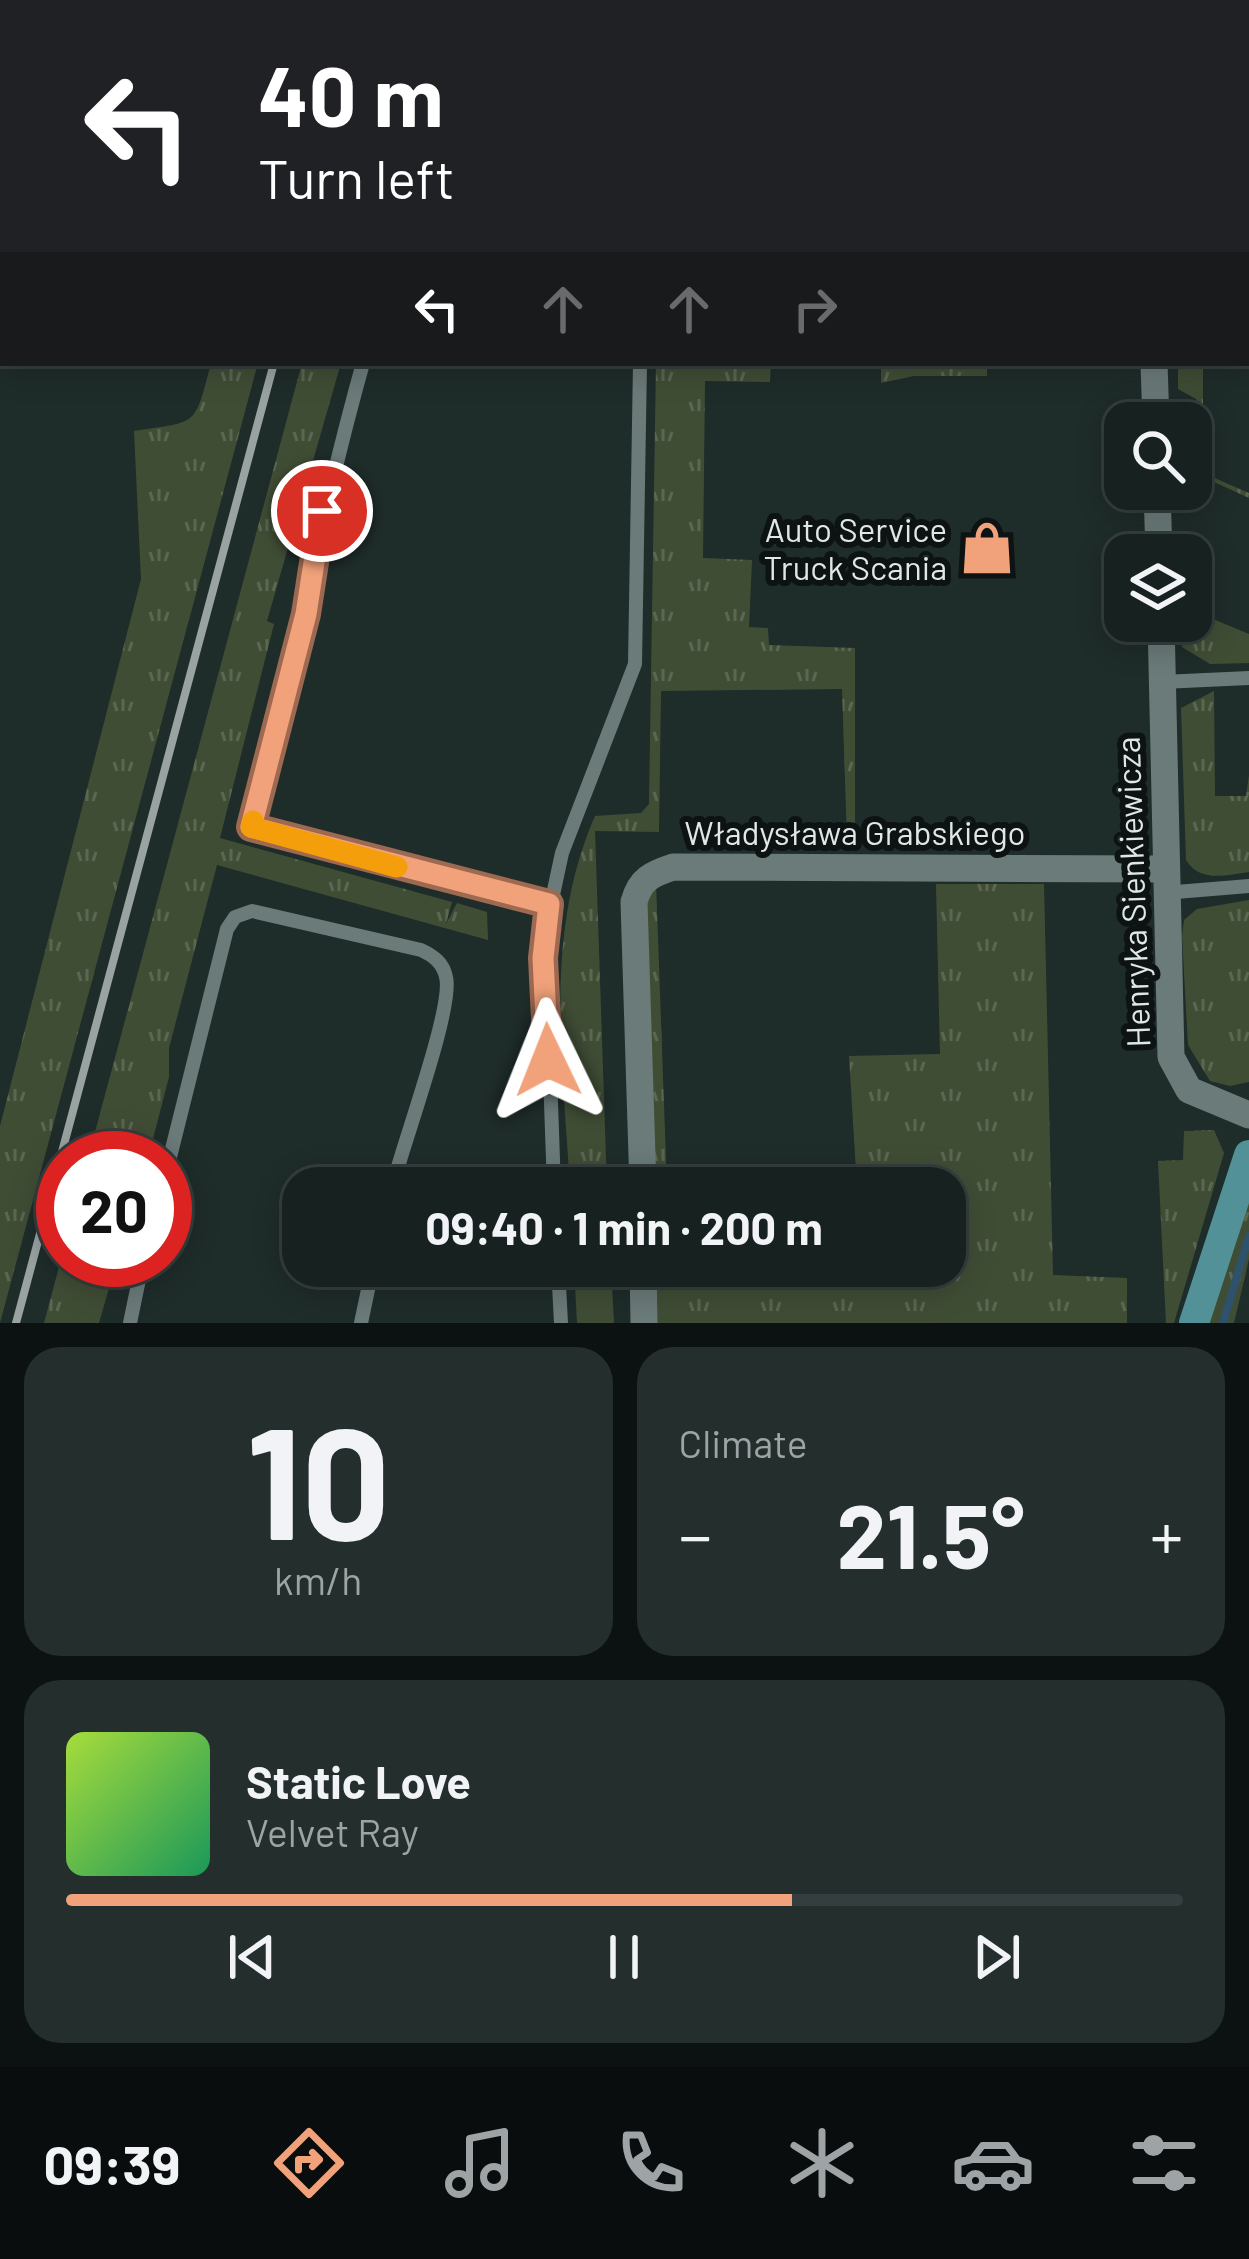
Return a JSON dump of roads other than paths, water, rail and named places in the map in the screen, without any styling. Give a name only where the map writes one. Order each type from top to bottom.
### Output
[{"type":"street","points":[[1154,366],[1155,402]]},
{"type":"street","name":"Henryka Sienkiewicza","points":[[1161,642],[1168,1040],[1176,1072],[1199,1096],[1249,1115]]},
{"type":"street","name":"Władysława Grabskiego","points":[[642,1167],[634,902],[651,874],[673,867],[1164,881]]},
{"type":"street","points":[[1194,1323],[1249,1155]]},
{"type":"street","points":[[643,1287],[644,1323]]},
{"type":"lane","points":[[362,366],[322,511],[306,614],[251,827],[549,904]]},
{"type":"lane","points":[[553,1167],[543,958],[549,904],[562,854],[634,671],[640,366]]},
{"type":"lane","points":[[1162,682],[1249,678]]},
{"type":"lane","points":[[1164,881],[1249,886]]},
{"type":"lane","points":[[176,1131],[226,929],[239,915],[252,911],[421,950],[442,966],[448,984],[440,1022],[398,1167]]},
{"type":"lane","points":[[130,1323],[137,1287]]},
{"type":"lane","points":[[361,1323],[369,1287]]},
{"type":"lane","points":[[559,1287],[561,1323]]},
{"type":"waterway","points":[[1223,1323],[1249,1236]]},
{"type":"railway","points":[[16,1323],[273,366]]},
{"type":"place","name":"Auto Service Truck Scania","points":[[987,548]]}]
